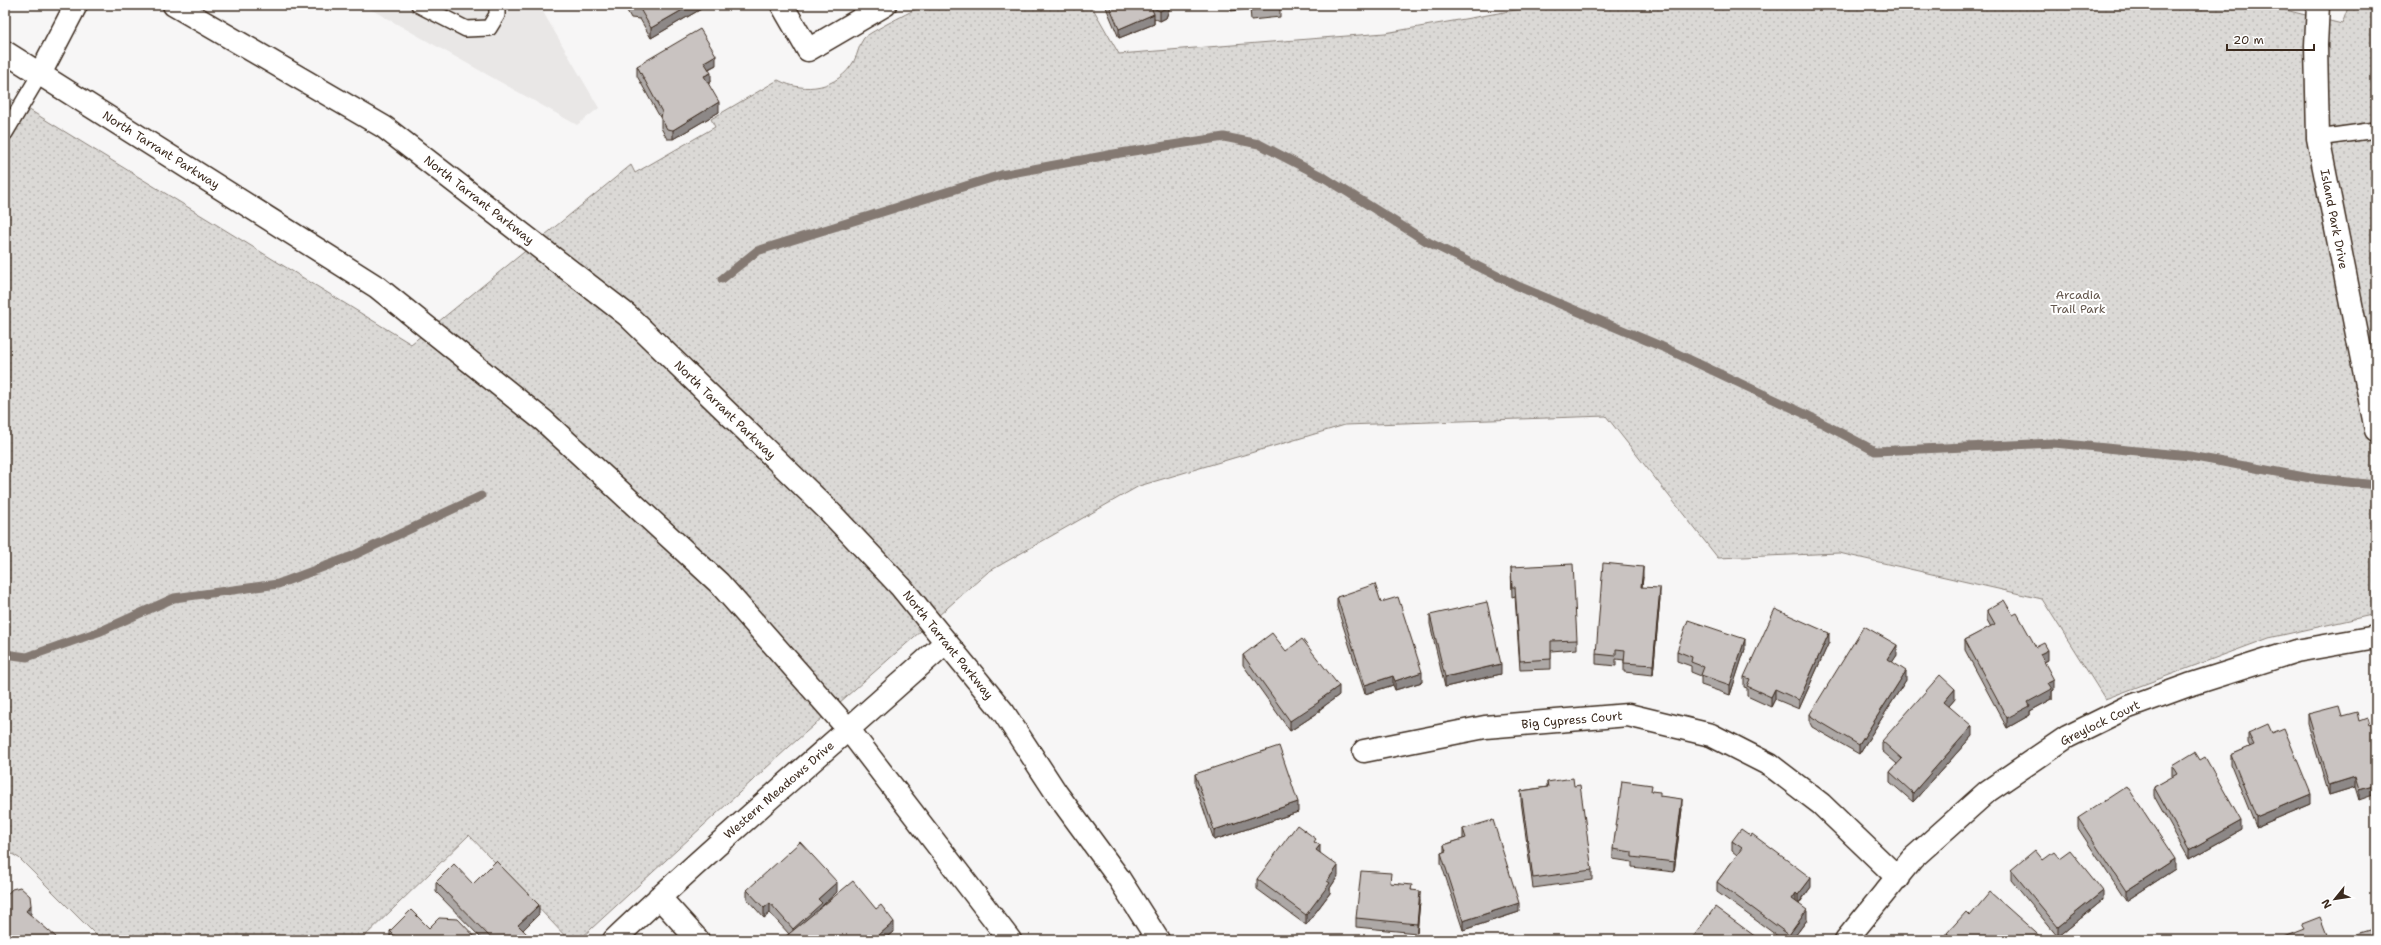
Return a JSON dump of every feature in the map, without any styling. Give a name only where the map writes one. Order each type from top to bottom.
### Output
[{"type":"main road","points":[[40,74],[76,5]]},
{"type":"main road","name":"North Tarrant Parkway","points":[[174,5],[384,127],[627,315],[827,509],[901,587],[1004,713],[1057,794],[1118,876],[1158,940]]},
{"type":"main road","points":[[782,5],[808,50],[884,5]]},
{"type":"main road","name":"Island Park Drive","points":[[2318,5],[2316,45],[2318,138],[2376,430]]},
{"type":"main road","name":"North Tarrant Parkway","points":[[5,52],[377,287],[544,421],[719,583],[849,730],[1010,940]]},
{"type":"main road","name":"Greylock Court","points":[[1846,940],[1912,859],[1988,791],[2067,737],[2126,708],[2189,685],[2296,652],[2376,637]]},
{"type":"main road","name":"Western Meadows Drive","points":[[614,940],[659,897],[788,781],[849,730],[946,642]]},
{"type":"main road","name":"Big Cypress Court","points":[[1364,751],[1485,727],[1628,715],[1711,735],[1770,765],[1821,804],[1898,878]]},
{"type":"main road","points":[[659,897],[698,940]]},
{"type":"lane","points":[[419,5],[466,29],[490,28],[497,15],[497,5]]},
{"type":"lane","points":[[5,133],[40,74]]},
{"type":"lane","points":[[2318,138],[2376,130]]},
{"type":"shaded area","points":[[363,5],[539,5],[599,108],[577,125]]},
{"type":"green space","name":"Arcadia Trail Park","points":[[923,5],[1091,5],[1119,54],[1385,33],[1544,5],[2265,5],[2342,24],[2349,5],[2376,5],[2376,614],[2269,638],[2105,699],[2042,599],[1839,553],[1718,558],[1606,416],[1345,425],[1139,486],[988,572],[789,747],[579,940],[569,940],[469,835],[361,940],[101,940],[19,858],[5,850],[5,95],[411,344],[631,165],[635,173],[715,127],[711,119],[778,80],[799,87],[810,88],[830,83],[839,78],[854,61],[864,38]]},
{"type":"building","points":[[629,5],[691,5],[651,28],[640,9],[631,8]]},
{"type":"building","points":[[1109,5],[1167,5],[1166,8],[1160,11],[1151,7],[1154,14],[1119,29]]},
{"type":"building","points":[[1250,5],[1280,5],[1280,7],[1251,10]]},
{"type":"building","points":[[700,29],[716,55],[704,62],[711,73],[704,76],[719,102],[673,130],[667,129],[661,118],[662,112],[637,66]]},
{"type":"building","points":[[1603,563],[1643,567],[1641,587],[1660,588],[1653,665],[1624,663],[1625,650],[1616,649],[1616,656],[1596,654]]},
{"type":"building","points":[[1573,564],[1577,640],[1551,641],[1551,659],[1520,661],[1515,587],[1512,587],[1511,567]]},
{"type":"building","points":[[1375,584],[1381,602],[1398,597],[1422,672],[1395,681],[1393,676],[1365,685],[1337,597]]},
{"type":"building","points":[[2004,600],[2013,615],[2017,613],[2036,647],[2044,643],[2048,650],[2040,654],[2054,680],[2048,683],[2052,689],[2028,702],[2030,706],[2007,718],[1965,640],[1995,624],[1987,610]]},
{"type":"building","points":[[1487,602],[1501,664],[1445,677],[1430,615]]},
{"type":"building","points":[[1775,609],[1829,633],[1799,700],[1775,689],[1771,697],[1747,686],[1750,679],[1744,677]]},
{"type":"building","points":[[1688,620],[1745,639],[1730,685],[1701,675],[1704,667],[1691,662],[1692,657],[1677,651]]},
{"type":"building","points":[[1864,626],[1897,645],[1888,659],[1906,671],[1859,745],[1812,717],[1810,714]]},
{"type":"building","points":[[1272,633],[1286,651],[1302,639],[1339,686],[1318,701],[1319,702],[1290,721],[1243,655]]},
{"type":"building","points":[[1940,675],[1955,689],[1944,702],[1972,726],[1913,793],[1890,772],[1902,759],[1882,741]]},
{"type":"building","points":[[2339,706],[2342,716],[2357,712],[2359,721],[2367,718],[2369,725],[2373,723],[2376,735],[2376,771],[2374,772],[2376,785],[2359,790],[2355,777],[2329,785],[2308,714]]},
{"type":"building","points":[[2268,724],[2272,733],[2284,728],[2311,794],[2256,817],[2231,755],[2254,745],[2248,733]]},
{"type":"building","points":[[1279,746],[1298,802],[1214,830],[1195,774]]},
{"type":"building","points":[[2195,752],[2200,760],[2205,757],[2241,821],[2189,850],[2154,787],[2177,774],[2172,766]]},
{"type":"building","points":[[1573,778],[1574,786],[1580,785],[1592,870],[1533,878],[1521,791],[1548,787],[1547,782]]},
{"type":"building","points":[[1622,781],[1652,785],[1651,791],[1660,792],[1660,796],[1682,799],[1674,862],[1632,857],[1632,852],[1613,849]]},
{"type":"building","points":[[2127,786],[2175,859],[2126,891],[2078,818]]},
{"type":"building","points":[[1493,820],[1519,903],[1463,921],[1441,853],[1446,851],[1444,845],[1466,838],[1463,829]]},
{"type":"building","points":[[1297,825],[1316,839],[1314,842],[1320,845],[1316,850],[1338,866],[1327,881],[1330,883],[1306,915],[1257,879]]},
{"type":"building","points":[[1741,829],[1751,836],[1752,834],[1811,878],[1798,895],[1796,893],[1792,899],[1807,910],[1789,935],[1717,882],[1742,848],[1732,841]]},
{"type":"building","points":[[800,842],[837,882],[818,899],[822,903],[793,929],[770,903],[764,908],[747,890]]},
{"type":"building","points":[[2035,850],[2043,860],[2054,852],[2059,858],[2070,850],[2103,891],[2058,927],[2011,870]]},
{"type":"building","points":[[496,861],[539,905],[518,925],[528,935],[522,940],[493,940],[436,882],[454,864],[473,884]]},
{"type":"building","points":[[1361,871],[1391,873],[1390,883],[1412,885],[1411,890],[1420,891],[1417,924],[1356,918]]},
{"type":"building","points":[[853,881],[876,909],[881,905],[894,922],[873,940],[786,940],[784,938]]},
{"type":"building","points":[[20,887],[30,896],[31,905],[26,911],[56,937],[55,940],[5,940],[5,897],[12,889]]},
{"type":"building","points":[[1990,892],[2044,940],[1955,940],[1947,933],[1966,912],[1970,916]]},
{"type":"building","points":[[1715,907],[1760,940],[1691,940]]},
{"type":"building","points":[[411,910],[429,928],[439,918],[458,919],[478,940],[399,940],[390,931]]},
{"type":"building","points":[[2320,917],[2329,940],[2277,940],[2305,929],[2302,924]]},
{"type":"building","points":[[2376,928],[2376,940],[2358,940],[2356,934]]},
{"type":"waterway","points":[[722,279],[757,251],[1001,175],[1114,154],[1224,137],[1259,144],[1325,178],[1426,241],[1520,287],[1665,348],[1803,413],[1875,451],[2054,443],[2190,456],[2310,478],[2376,485]]},
{"type":"waterway","points":[[5,654],[27,657],[101,631],[174,598],[278,584],[350,557],[481,496]]}]
